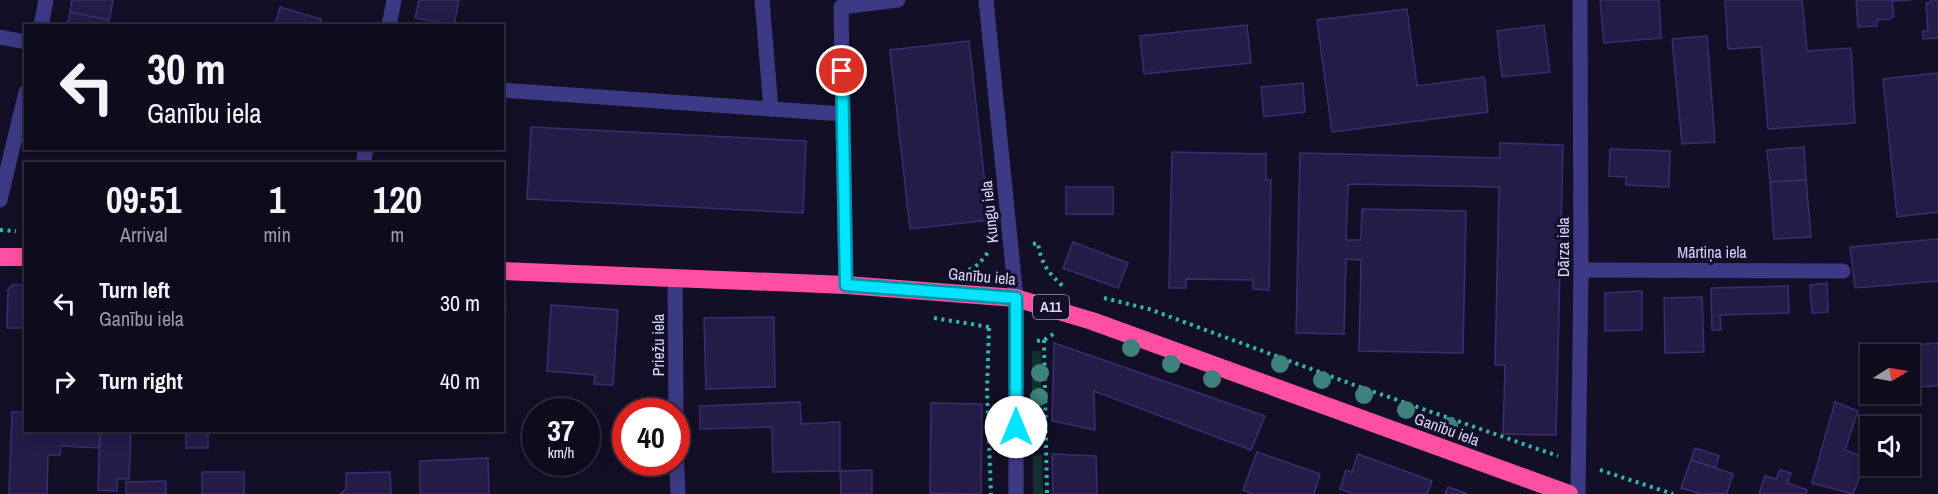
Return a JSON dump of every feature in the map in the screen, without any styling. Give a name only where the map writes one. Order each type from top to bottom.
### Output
[{"type":"highway","points":[[0,257],[24,257]]},
{"type":"highway","name":"Ganību iela","points":[[504,271],[846,285],[1016,298],[1092,321],[1569,494]]},
{"type":"street","points":[[41,24],[46,0]]},
{"type":"street","points":[[389,24],[394,0]]},
{"type":"street","points":[[762,0],[771,109]]},
{"type":"street","points":[[846,285],[841,7],[898,0]]},
{"type":"street","name":"Kungu iela","points":[[986,0],[1016,298],[1016,494]]},
{"type":"street","name":"Dārza iela","points":[[1578,494],[1581,270],[1580,0]]},
{"type":"street","points":[[0,37],[24,42]]},
{"type":"street","points":[[504,90],[843,114]]},
{"type":"street","points":[[0,200],[24,100]]},
{"type":"street","name":"Mārtiņa iela","points":[[1581,270],[1844,271]]},
{"type":"street","name":"Priežu iela","points":[[675,279],[676,398]]},
{"type":"street","points":[[677,476],[678,494]]},
{"type":"path","points":[[0,230],[24,232]]},
{"type":"path","points":[[1033,244],[1038,243],[1040,259],[1045,269],[1067,290]]},
{"type":"path","points":[[1102,298],[1149,309],[1357,386],[1673,494]]},
{"type":"path","points":[[991,494],[987,390],[989,327],[995,331]]},
{"type":"path","points":[[1037,341],[1044,340],[1059,331]]},
{"type":"path","points":[[1044,340],[1047,494]]},
{"type":"green space","points":[[1032,351],[1041,351],[1042,437],[1032,437]]},
{"type":"green space","points":[[1042,455],[1043,494],[1033,494],[1033,456]]},
{"type":"building","points":[[72,0],[113,0],[109,20],[70,12]]},
{"type":"building","points":[[419,0],[459,0],[454,24],[415,18]]},
{"type":"building","points":[[1600,0],[1659,0],[1661,38],[1604,43]]},
{"type":"building","points":[[1725,0],[1802,0],[1807,51],[1851,48],[1855,123],[1768,129],[1761,47],[1728,49]]},
{"type":"building","points":[[1856,0],[1911,0],[1892,1],[1894,16],[1890,19],[1877,20],[1877,26],[1858,27]]},
{"type":"building","points":[[1938,0],[1938,38],[1923,39],[1923,31],[1928,31],[1926,3]]},
{"type":"building","points":[[280,7],[321,19],[320,24],[276,24]]},
{"type":"building","points":[[1407,9],[1417,86],[1484,77],[1488,112],[1332,132],[1317,20]]},
{"type":"building","points":[[70,12],[109,20],[108,24],[67,24]]},
{"type":"building","points":[[1247,25],[1251,63],[1144,74],[1140,36]]},
{"type":"building","points":[[1544,25],[1550,72],[1502,77],[1497,31]]},
{"type":"building","points":[[1707,36],[1715,142],[1682,144],[1672,39]]},
{"type":"building","points":[[969,41],[989,220],[910,229],[890,50]]},
{"type":"building","points":[[1938,73],[1938,212],[1897,217],[1883,79]]},
{"type":"building","points":[[1303,83],[1305,112],[1264,117],[1261,87]]},
{"type":"building","points":[[531,127],[806,141],[803,213],[527,199]]},
{"type":"building","points":[[1500,143],[1563,145],[1556,435],[1503,434],[1505,365],[1495,365],[1499,187],[1348,184],[1346,240],[1361,240],[1362,209],[1466,211],[1463,353],[1359,351],[1361,260],[1346,259],[1344,334],[1296,333],[1300,153],[1500,158]]},
{"type":"building","points":[[1804,147],[1806,180],[1770,182],[1767,150]]},
{"type":"building","points":[[1610,149],[1670,151],[1669,187],[1626,185],[1626,177],[1609,176]]},
{"type":"building","points":[[1172,152],[1266,154],[1266,180],[1271,180],[1269,290],[1253,289],[1253,280],[1186,279],[1186,288],[1169,288]]},
{"type":"building","points":[[1806,180],[1811,237],[1774,239],[1770,182]]},
{"type":"building","points":[[1066,187],[1113,187],[1113,214],[1066,214]]},
{"type":"building","points":[[1938,239],[1938,281],[1855,288],[1850,247]]},
{"type":"building","points":[[1073,242],[1128,263],[1118,288],[1063,268]]},
{"type":"building","points":[[1827,283],[1828,312],[1812,313],[1810,285]]},
{"type":"building","points":[[12,285],[24,285],[24,333],[23,328],[7,328],[8,290]]},
{"type":"building","points":[[1788,286],[1789,313],[1720,315],[1721,330],[1712,330],[1711,288]]},
{"type":"building","points":[[1642,291],[1642,330],[1605,331],[1605,293]]},
{"type":"building","points":[[1702,297],[1704,352],[1665,353],[1664,298]]},
{"type":"building","points":[[504,301],[506,301],[504,342]]},
{"type":"building","points":[[551,305],[618,310],[613,385],[594,384],[595,375],[547,371]]},
{"type":"building","points":[[774,317],[775,387],[706,389],[704,318]]},
{"type":"building","points":[[1054,343],[1265,416],[1251,450],[1094,391],[1095,430],[1052,421]]},
{"type":"building","points":[[1938,343],[1938,386],[1920,387],[1920,344]]},
{"type":"building","points":[[800,402],[801,424],[840,422],[840,471],[773,472],[772,427],[700,429],[700,406]]},
{"type":"building","points":[[1835,402],[1858,411],[1845,450],[1860,455],[1860,476],[1853,494],[1812,483]]},
{"type":"building","points":[[931,403],[982,404],[981,494],[930,493]]},
{"type":"building","points":[[12,412],[24,412],[24,432],[100,432],[99,448],[61,446],[60,455],[48,455],[47,494],[9,494]]},
{"type":"building","points":[[100,432],[131,432],[129,479],[117,479],[117,491],[98,490]]},
{"type":"building","points":[[186,432],[208,432],[208,448],[186,448]]},
{"type":"building","points":[[1695,448],[1719,456],[1715,468],[1691,460]]},
{"type":"building","points":[[1257,452],[1320,474],[1314,494],[1253,494],[1243,490]]},
{"type":"building","points":[[1052,454],[1096,456],[1097,494],[1053,494]]},
{"type":"building","points":[[1358,454],[1432,481],[1427,494],[1354,494],[1340,489],[1346,470],[1352,472]]},
{"type":"building","points":[[488,458],[489,494],[420,494],[420,461]]},
{"type":"building","points":[[1691,460],[1733,474],[1727,493],[1701,494],[1681,488]]},
{"type":"building","points":[[872,470],[872,494],[841,494],[840,471]]},
{"type":"building","points":[[1780,470],[1791,473],[1787,483],[1807,490],[1806,494],[1759,494],[1765,476],[1776,479]]},
{"type":"building","points":[[202,472],[244,472],[244,494],[202,494]]},
{"type":"building","points":[[390,472],[391,494],[340,494],[346,489],[346,473]]},
{"type":"building","points":[[166,481],[166,494],[126,494],[126,482]]},
{"type":"building","points":[[1448,487],[1468,494],[1445,494]]},
{"type":"route","points":[[842,71],[846,285],[1016,298],[1016,427]]}]
